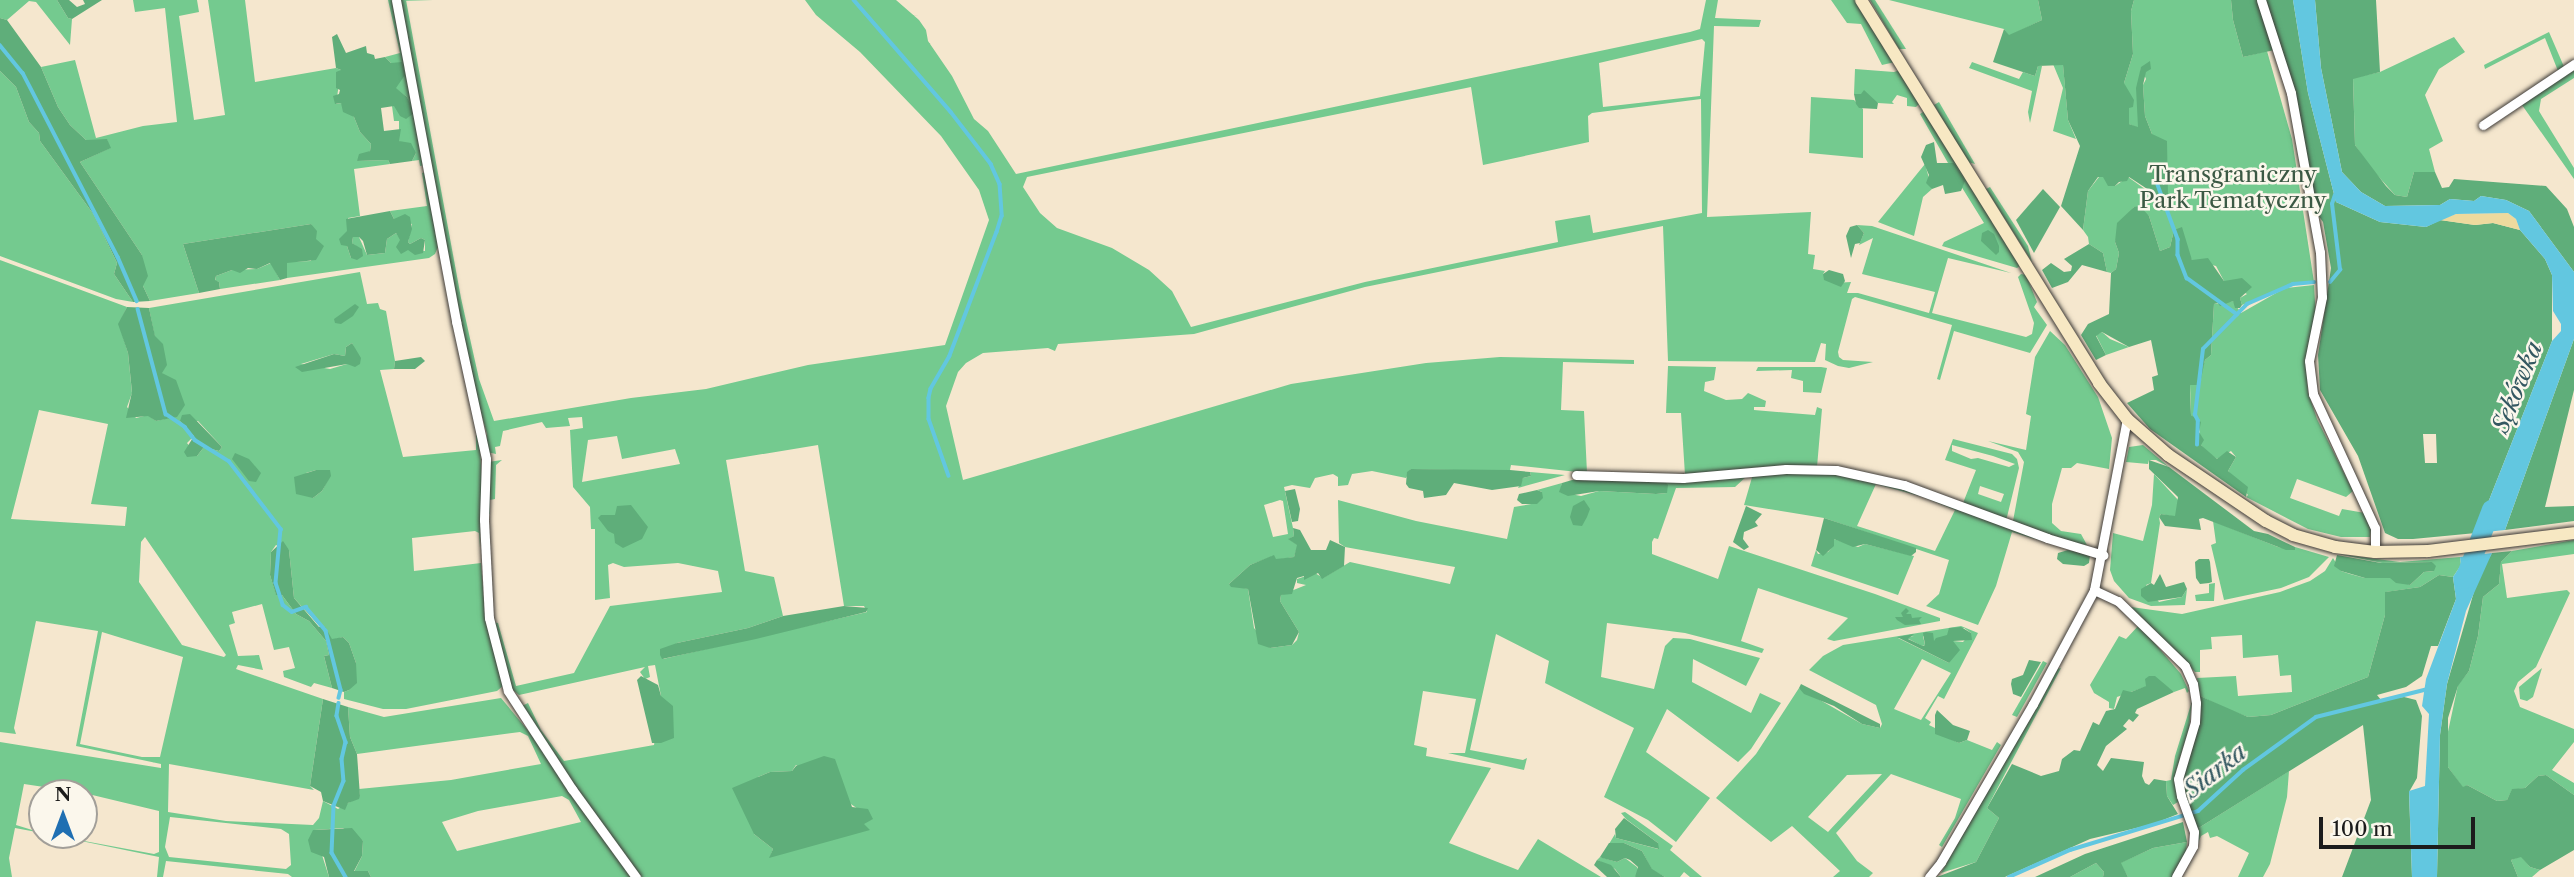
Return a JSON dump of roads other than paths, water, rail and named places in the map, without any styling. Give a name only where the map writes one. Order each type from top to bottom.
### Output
[{"type":"main road","points":[[1861,0],[2099,383],[2127,419],[2178,463],[2266,521],[2319,543],[2375,552],[2428,551],[2574,534]]},
{"type":"street","points":[[396,0],[456,321],[486,458],[484,520],[489,618],[508,691],[572,789],[636,877]]},
{"type":"street","points":[[2261,0],[2291,93],[2320,251],[2322,297],[2309,361],[2313,394],[2375,528],[2375,552]]},
{"type":"street","points":[[2483,125],[2574,64]]},
{"type":"street","points":[[1929,877],[1941,862],[2033,704],[2094,590],[2103,555],[2118,455],[2127,419]]},
{"type":"street","points":[[1576,475],[1683,478],[1800,469],[1858,474],[1904,485],[2047,538],[2103,555]]},
{"type":"street","points":[[2094,590],[2118,601],[2185,666],[2193,684],[2195,722],[2180,765],[2180,796],[2194,832],[2193,846],[2176,877]]},
{"type":"water","points":[[2293,0],[2315,0],[2321,68],[2342,172],[2361,192],[2385,206],[2440,205],[2450,199],[2474,201],[2481,196],[2506,200],[2529,211],[2574,272],[2574,339],[2505,530],[2476,533],[2552,341],[2561,331],[2561,324],[2553,311],[2552,275],[2545,259],[2520,230],[2516,219],[2508,213],[2456,214],[2426,227],[2380,222],[2336,202],[2308,93]]},
{"type":"water","points":[[2492,553],[2466,611],[2447,684],[2440,735],[2437,877],[2412,877],[2409,791],[2425,786],[2429,714],[2422,706],[2426,679],[2456,599],[2453,577],[2461,565],[2460,557]]},
{"type":"waterway","points":[[854,0],[951,112],[991,164],[1000,184],[1002,216],[997,232],[950,356],[931,389],[929,398],[929,419],[949,476]]},
{"type":"waterway","points":[[0,45],[23,73],[118,257],[137,301]]},
{"type":"waterway","points":[[2158,185],[2178,239],[2178,255],[2187,278],[2237,314]]},
{"type":"waterway","points":[[2330,282],[2340,270],[2332,204],[2335,195]]},
{"type":"waterway","points":[[2197,445],[2198,421],[2195,415],[2203,349],[2247,304],[2293,284],[2314,282]]},
{"type":"waterway","points":[[138,309],[166,414],[185,427],[195,440],[229,461],[281,529],[276,583],[283,605],[292,612],[306,607],[326,631],[341,690],[339,698]]},
{"type":"waterway","name":"Sękówka","points":[[2464,579],[2491,509]]},
{"type":"waterway","name":"Siarka","points":[[2009,877],[2070,850],[2198,811],[2243,770],[2316,717],[2428,689]]},
{"type":"waterway","points":[[339,703],[337,716],[346,742],[342,759],[344,781],[334,806],[332,853],[346,877]]},
{"type":"park label","name":"Transgraniczny Park Tematyczny","points":[[2233,187]]}]
